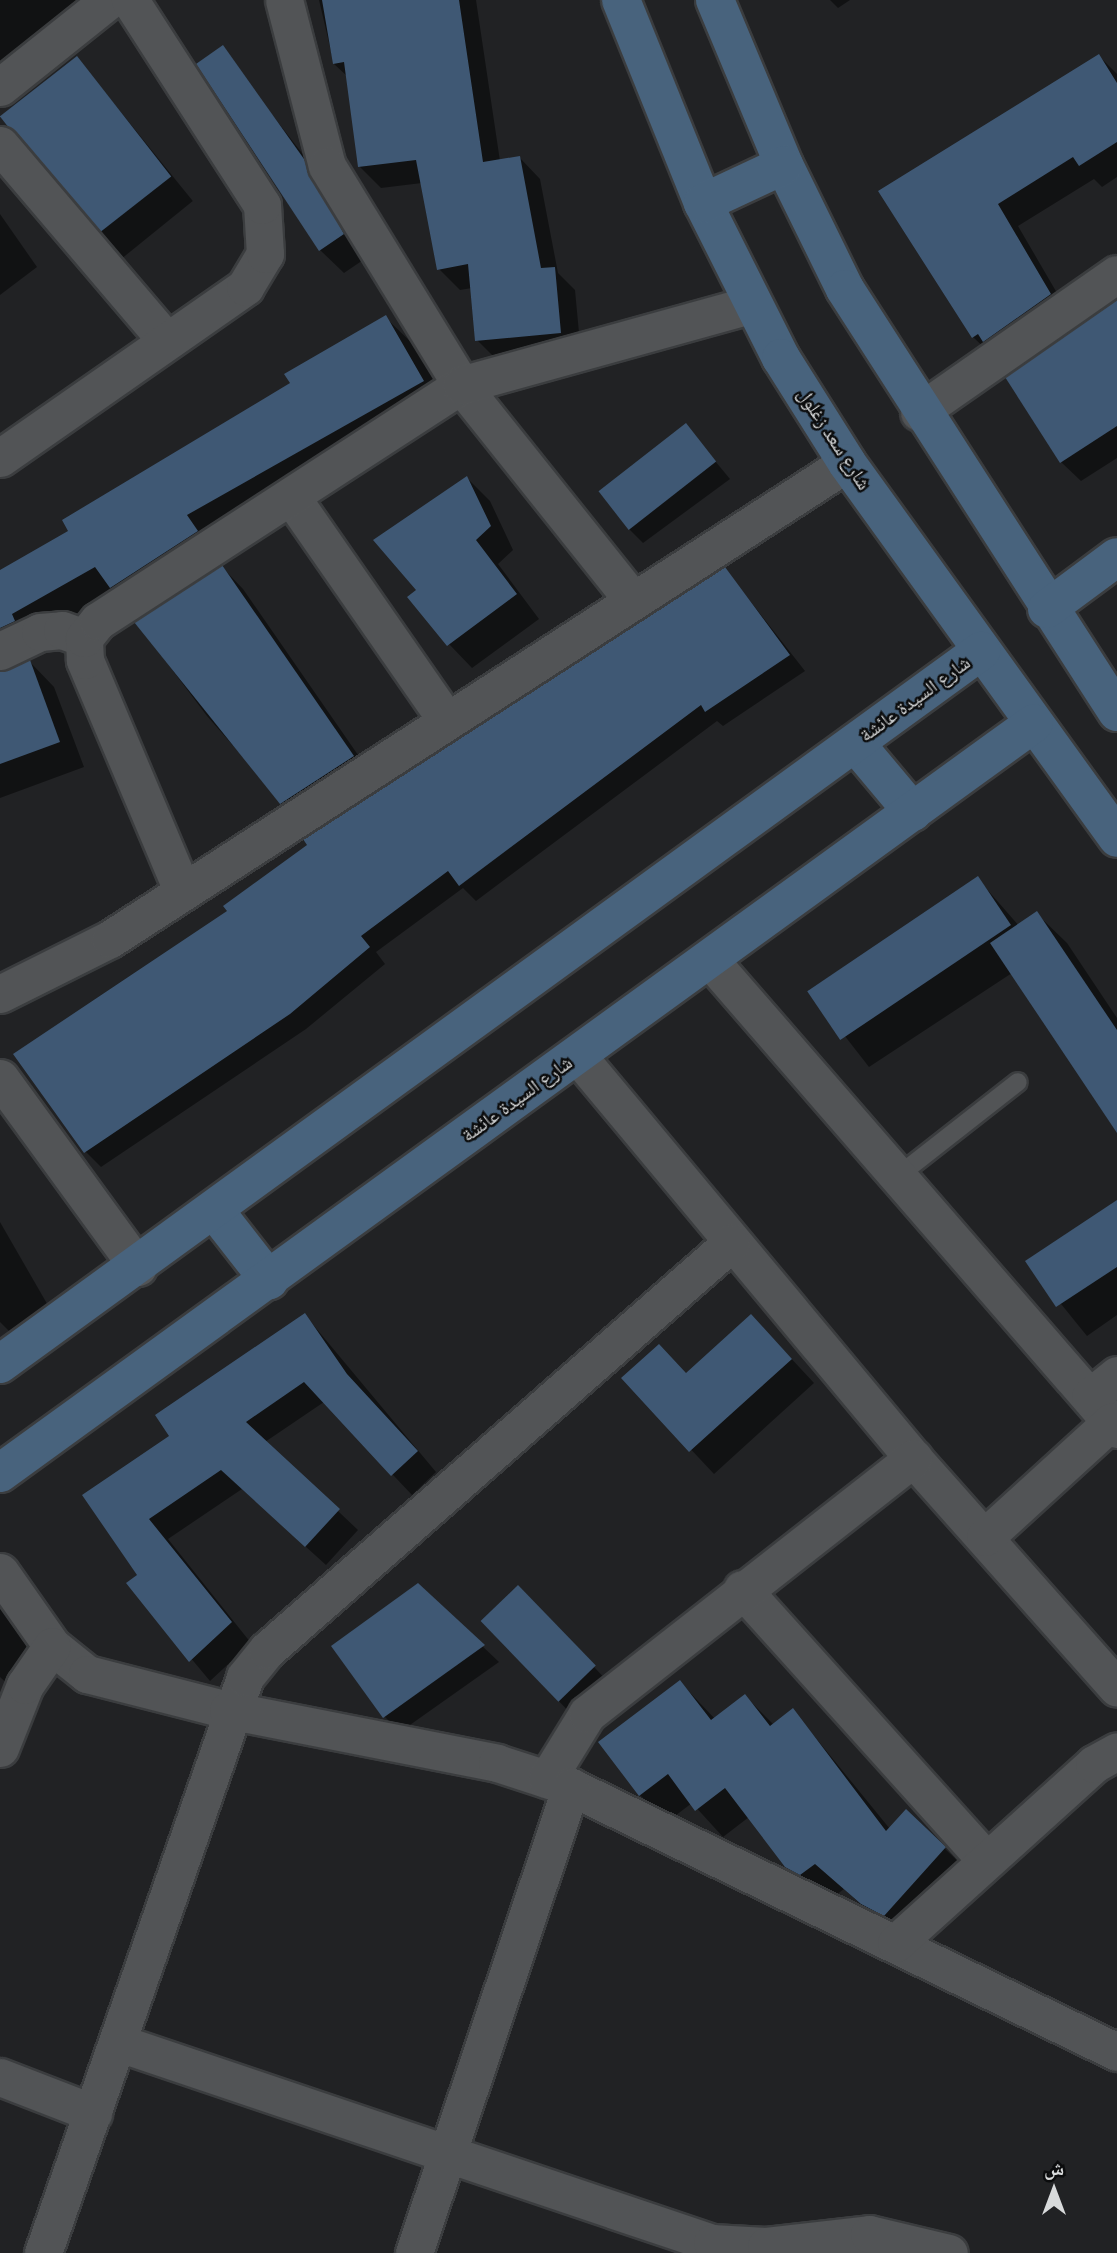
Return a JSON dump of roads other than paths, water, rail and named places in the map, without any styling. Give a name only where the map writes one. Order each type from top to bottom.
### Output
[{"type":"street","points":[[0,87],[109,0]]},
{"type":"street","points":[[0,458],[245,287],[265,254],[267,221],[254,191],[131,0]]},
{"type":"street","points":[[284,0],[327,166],[461,385],[632,599]]},
{"type":"street","name":"شارع سعد زغلول","points":[[621,0],[703,203],[753,304],[847,463],[1117,838]]},
{"type":"street","points":[[715,0],[784,165],[845,289],[919,412],[1046,609],[1105,671],[1117,712]]},
{"type":"street","points":[[0,145],[167,341]]},
{"type":"street","points":[[703,203],[784,165]]},
{"type":"street","points":[[919,412],[1117,274]]},
{"type":"street","points":[[182,890],[85,660],[84,638],[98,621],[292,498],[461,385],[753,304]]},
{"type":"street","points":[[0,995],[110,939],[445,718],[847,463]]},
{"type":"street","points":[[292,498],[445,718]]},
{"type":"street","points":[[1046,609],[1117,557]]},
{"type":"street","points":[[0,651],[40,632],[62,630],[84,638]]},
{"type":"street","name":"شارع السيدة عائشة","points":[[0,1364],[215,1211],[981,650]]},
{"type":"street","name":"شارع السيدة عائشة","points":[[0,1473],[1034,723]]},
{"type":"street","points":[[855,743],[913,812]]},
{"type":"street","points":[[710,960],[898,1176],[1109,1405],[985,1537]]},
{"type":"street","points":[[577,1055],[731,1243],[913,1458],[1117,1688]]},
{"type":"street","points":[[0,1078],[138,1267]]},
{"type":"street","points":[[215,1211],[269,1280]]},
{"type":"street","points":[[43,2253],[119,2043],[228,1710],[267,1650],[731,1243]]},
{"type":"street","points":[[414,2253],[559,1783],[587,1714],[742,1589],[913,1458]]},
{"type":"street","points":[[0,1572],[52,1646],[99,1678],[228,1710],[559,1783],[896,1943],[1117,2052]]},
{"type":"street","points":[[742,1589],[986,1860]]},
{"type":"street","points":[[3,1730],[52,1646]]},
{"type":"street","points":[[896,1943],[1094,1764],[1117,1751]]},
{"type":"street","points":[[119,2043],[712,2243],[766,2246],[869,2234],[949,2253]]},
{"type":"street","points":[[0,2077],[93,2113]]},
{"type":"lane","points":[[898,1176],[1018,1082]]}]
